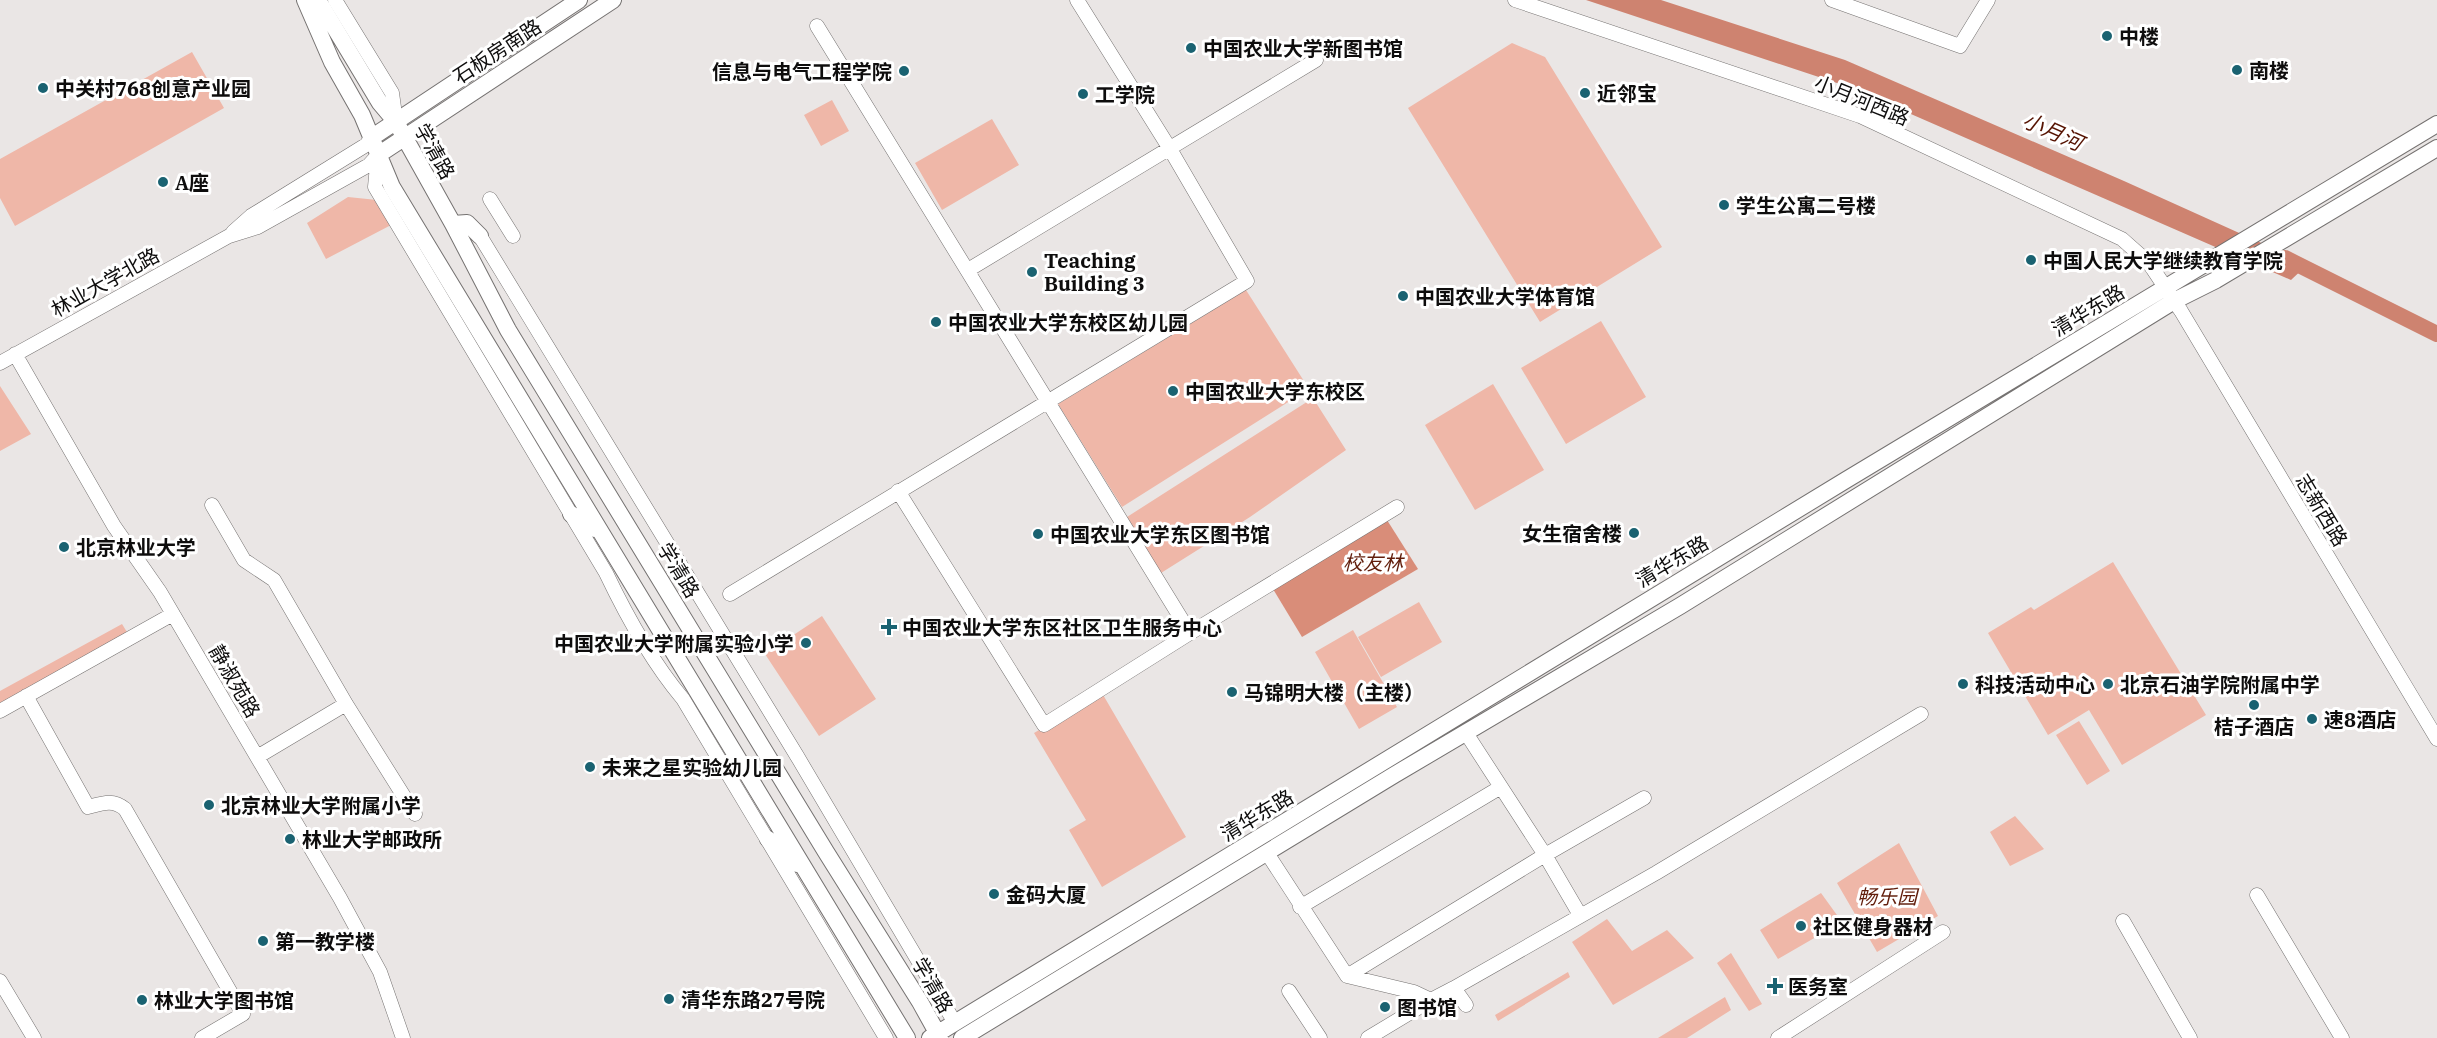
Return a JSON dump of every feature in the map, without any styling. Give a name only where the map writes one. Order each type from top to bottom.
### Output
[{"type":"main road","points":[[305,0],[332,62],[362,115],[392,187],[907,1038]]},
{"type":"main road","name":"学清路","points":[[318,0],[380,103],[396,122],[453,224],[508,330],[920,1002],[936,1037]]},
{"type":"main road","name":"石板房南路","points":[[371,138],[579,0]]},
{"type":"main road","name":"石板房南路","points":[[378,155],[613,0]]},
{"type":"main road","name":"清华东路","points":[[936,1037],[959,1031],[1267,853],[1856,498],[2170,294],[2218,256],[2437,124]]},
{"type":"main road","name":"清华东路","points":[[959,1031],[1846,480],[2170,294],[2240,267],[2437,148]]},
{"type":"main road","points":[[453,224],[467,223],[480,236]]},
{"type":"main road","points":[[1846,480],[1856,498]]},
{"type":"main road","points":[[571,514],[599,531]]},
{"type":"main road","points":[[768,839],[784,855],[805,870]]},
{"type":"street","name":"学清路","points":[[335,0],[392,93],[396,122]]},
{"type":"street","points":[[730,594],[1247,281],[1170,149],[1077,0]]},
{"type":"street","name":"小月河西路","points":[[1515,0],[1860,116],[2122,239],[2150,263],[2170,294]]},
{"type":"street","points":[[1832,0],[1960,46],[1988,0]]},
{"type":"street","points":[[817,26],[1190,633]]},
{"type":"street","points":[[968,270],[1316,60]]},
{"type":"street","name":"林业大学北路","points":[[229,236],[251,216],[366,146],[371,138]]},
{"type":"street","name":"林业大学北路","points":[[0,363],[229,236],[258,227],[369,165],[378,155]]},
{"type":"street","points":[[378,155],[375,187],[606,573],[622,606],[668,682],[683,699],[886,1038]]},
{"type":"street","points":[[490,199],[513,236]]},
{"type":"street","name":"学清路","points":[[480,236],[797,756],[959,1031]]},
{"type":"street","name":"志新西路","points":[[2170,294],[2437,739]]},
{"type":"street","name":"静淑苑路","points":[[15,354],[114,526],[173,614],[340,898],[380,972],[403,1038]]},
{"type":"street","points":[[898,491],[1044,725],[1397,507]]},
{"type":"street","points":[[212,505],[244,560],[274,580],[346,704],[415,814]]},
{"type":"street","points":[[0,711],[173,614]]},
{"type":"street","points":[[26,696],[88,807],[108,801],[118,803],[125,809],[243,1014],[203,1038]]},
{"type":"street","points":[[257,757],[346,704]]},
{"type":"street","points":[[1368,1038],[1656,873],[1921,714]]},
{"type":"street","points":[[1466,733],[1545,855],[1580,915]]},
{"type":"street","points":[[1300,907],[1501,787]]},
{"type":"street","points":[[1347,976],[1545,855],[1644,798]]},
{"type":"street","points":[[1267,853],[1347,976],[1414,992],[1431,1000]]},
{"type":"street","points":[[2257,895],[2342,1038]]},
{"type":"street","points":[[2123,921],[2190,1038]]},
{"type":"street","points":[[1778,1038],[1943,932]]},
{"type":"street","points":[[0,981],[33,1038]]},
{"type":"street","points":[[1454,988],[1466,1005]]},
{"type":"street","points":[[1289,991],[1320,1038]]},
{"type":"green space","points":[[1512,43],[1545,57],[1662,247],[1540,322],[1408,108]]},
{"type":"green space","points":[[192,52],[224,108],[15,226],[0,198],[0,159]]},
{"type":"green space","points":[[832,100],[849,131],[821,146],[804,115]]},
{"type":"green space","points":[[992,119],[1019,165],[942,210],[915,163]]},
{"type":"green space","points":[[348,197],[377,200],[393,224],[326,259],[307,223]]},
{"type":"green space","points":[[1246,290],[1309,389],[1122,507],[1058,404]]},
{"type":"green space","points":[[1601,321],[1646,397],[1566,444],[1521,368]]},
{"type":"green space","points":[[1493,384],[1544,470],[1475,510],[1425,425]]},
{"type":"green space","points":[[0,386],[31,434],[0,451]]},
{"type":"green space","points":[[1313,398],[1346,450],[1250,517],[1161,573],[1127,517]]},
{"type":"green space","name":"校友林","points":[[1387,520],[1418,569],[1302,637],[1273,589]]},
{"type":"green space","points":[[2113,562],[2206,715],[2122,765],[2089,710],[2048,735],[1988,633],[2031,607],[2034,610]]},
{"type":"green space","points":[[1419,602],[1442,642],[1381,677],[1358,637]]},
{"type":"green space","points":[[822,616],[876,699],[819,736],[765,654]]},
{"type":"green space","points":[[122,624],[130,637],[0,708],[0,691]]},
{"type":"green space","points":[[1353,630],[1397,707],[1359,729],[1315,652]]},
{"type":"green space","points":[[1102,693],[1186,837],[1102,887],[1069,830],[1086,820],[1034,733]]},
{"type":"green space","points":[[2079,721],[2110,771],[2087,785],[2056,735]]},
{"type":"green space","points":[[2015,816],[2044,849],[2010,866],[1990,832]]},
{"type":"green space","name":"畅乐园","points":[[1899,843],[1938,916],[1877,952],[1837,883]]},
{"type":"green space","name":"社区健身器材","points":[[1821,893],[1842,922],[1778,959],[1760,930]]},
{"type":"green space","points":[[1607,919],[1632,951],[1667,930],[1694,958],[1613,1005],[1572,942]]},
{"type":"green space","points":[[1731,953],[1762,1004],[1749,1011],[1717,963]]},
{"type":"green space","points":[[1568,972],[1570,977],[1498,1021],[1495,1015]]},
{"type":"green space","points":[[1725,997],[1731,1010],[1687,1038],[1658,1038]]},
{"type":"shaded area","points":[[1586,0],[1661,0],[1845,60],[2308,264],[2291,280],[1849,87]]},
{"type":"waterway","name":"小月河","points":[[2285,258],[2437,334]]},
{"type":"place","name":"中楼","points":[[2107,36]]},
{"type":"place","name":"中国农业大学新图书馆","points":[[1191,48]]},
{"type":"place","name":"南楼","points":[[2237,70]]},
{"type":"place","name":"信息与电气工程学院","points":[[904,71]]},
{"type":"place","name":"中关村768创意产业园","points":[[43,88]]},
{"type":"place","name":"近邻宝","points":[[1585,93]]},
{"type":"place","name":"工学院","points":[[1083,94]]},
{"type":"place","name":"A座","points":[[163,182]]},
{"type":"place","name":"学生公寓二号楼","points":[[1724,205]]},
{"type":"place","name":"中国人民大学继续教育学院","points":[[2031,260]]},
{"type":"place","name":"Teaching Building 3","points":[[1032,272]]},
{"type":"place","name":"中国农业大学体育馆","points":[[1403,296]]},
{"type":"place","name":"中国农业大学东校区幼儿园","points":[[936,322]]},
{"type":"place","name":"中国农业大学东校区","points":[[1173,391]]},
{"type":"place","name":"女生宿舍楼","points":[[1634,533]]},
{"type":"place","name":"中国农业大学东区图书馆","points":[[1038,534]]},
{"type":"place","name":"北京林业大学","points":[[64,547]]},
{"type":"place","name":"中国农业大学东区社区卫生服务中心","points":[[889,627]]},
{"type":"place","name":"中国农业大学附属实验小学","points":[[806,643]]},
{"type":"place","name":"科技活动中心","points":[[1963,684]]},
{"type":"place","name":"北京石油学院附属中学","points":[[2108,684]]},
{"type":"place","name":"马锦明大楼（主楼）","points":[[1232,692]]},
{"type":"place","name":"桔子酒店","points":[[2254,705]]},
{"type":"place","name":"速8酒店","points":[[2312,719]]},
{"type":"place","name":"未来之星实验幼儿园","points":[[590,767]]},
{"type":"place","name":"北京林业大学附属小学","points":[[209,805]]},
{"type":"place","name":"林业大学邮政所","points":[[290,839]]},
{"type":"place","name":"金码大厦","points":[[994,894]]},
{"type":"place","name":"社区健身器材","points":[[1801,926]]},
{"type":"place","name":"第一教学楼","points":[[263,941]]},
{"type":"place","name":"医务室","points":[[1775,986]]},
{"type":"place","name":"清华东路27号院","points":[[669,999]]},
{"type":"place","name":"林业大学图书馆","points":[[142,1000]]},
{"type":"place","name":"图书馆","points":[[1385,1007]]}]
